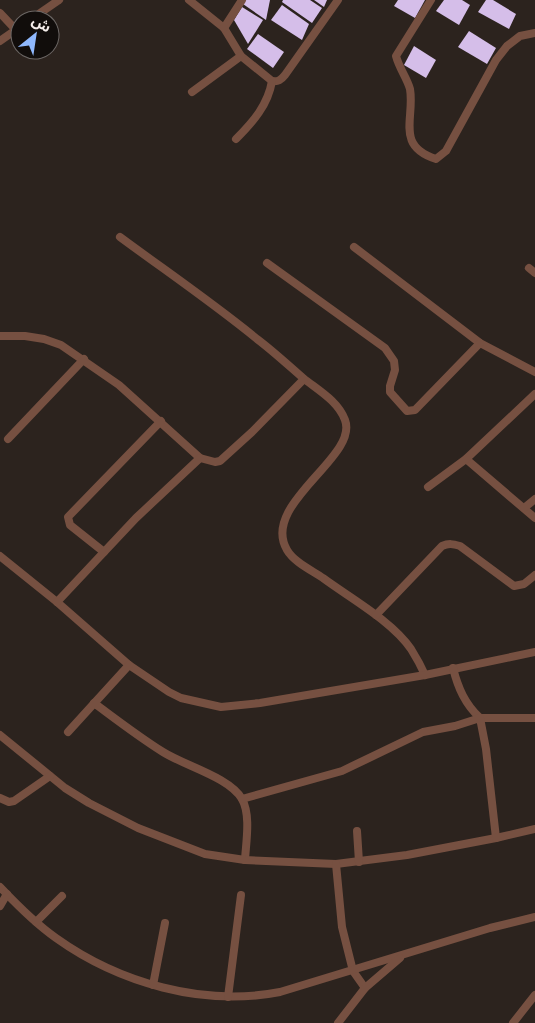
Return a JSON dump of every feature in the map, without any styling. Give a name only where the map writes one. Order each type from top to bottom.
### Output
[{"type":"street","points":[[44,10],[59,0]]},
{"type":"street","points":[[189,0],[224,28],[241,56],[272,81],[277,82],[286,75],[338,0]]},
{"type":"street","points":[[224,28],[242,0]]},
{"type":"street","points":[[431,0],[396,56],[399,67],[410,89],[409,138],[415,147],[425,155],[436,159],[446,151],[496,60],[507,46],[520,36],[535,33]]},
{"type":"street","points":[[0,13],[10,21]]},
{"type":"street","points":[[192,92],[241,56]]},
{"type":"street","points":[[236,139],[252,123],[268,99],[272,81]]},
{"type":"street","points":[[120,237],[258,339],[336,405],[346,422],[344,440],[307,486],[285,520],[282,529],[283,541],[288,552],[301,563],[376,615],[402,638],[410,648],[425,676]]},
{"type":"street","points":[[354,247],[480,343],[535,372]]},
{"type":"street","points":[[267,263],[385,348],[394,361],[395,370],[390,392],[407,411],[415,410],[480,343]]},
{"type":"street","points":[[0,336],[44,338],[61,345],[84,359],[119,385],[200,458],[215,462],[220,461],[252,432],[304,379]]},
{"type":"street","points":[[8,439],[84,359]]},
{"type":"street","points":[[428,487],[466,459],[535,394]]},
{"type":"street","points":[[104,552],[70,525],[68,517],[161,421]]},
{"type":"street","points":[[57,602],[136,518],[200,458]]},
{"type":"street","points":[[466,459],[535,518]]},
{"type":"street","points":[[524,508],[535,499]]},
{"type":"street","points":[[376,615],[446,544],[460,546],[514,586],[524,584],[535,574]]},
{"type":"street","points":[[0,556],[57,602],[129,665],[181,698],[221,707],[260,703],[425,676],[453,668],[535,652]]},
{"type":"street","points":[[68,732],[129,665]]},
{"type":"street","points":[[453,668],[457,686],[465,702],[480,718],[486,749],[496,838]]},
{"type":"street","points":[[94,703],[164,753],[231,786],[242,799],[246,813],[245,860]]},
{"type":"street","points":[[242,799],[342,771],[422,732],[480,718],[535,718]]},
{"type":"street","points":[[0,735],[50,776],[89,803],[138,828],[205,854],[245,860],[336,864],[406,856],[535,829]]},
{"type":"street","points":[[0,798],[9,802],[14,801],[50,776]]},
{"type":"street","points":[[356,831],[359,862]]},
{"type":"street","points":[[336,864],[339,913],[353,971],[365,988]]},
{"type":"street","points":[[0,887],[36,922],[84,956],[126,976],[153,985],[228,998],[250,997],[280,992],[490,928],[535,917]]},
{"type":"street","points":[[0,906],[7,894]]},
{"type":"street","points":[[228,998],[241,895]]},
{"type":"street","points":[[36,922],[62,896]]},
{"type":"street","points":[[153,985],[165,923]]},
{"type":"street","points":[[338,1023],[365,988],[405,954]]},
{"type":"street","points":[[513,1023],[535,995]]},
{"type":"building","points":[[245,0],[270,0],[266,20],[243,4]]},
{"type":"building","points":[[283,0],[310,0],[322,8],[312,23],[282,2]]},
{"type":"building","points":[[314,0],[327,0],[324,7]]},
{"type":"building","points":[[398,0],[425,0],[415,18],[394,6]]},
{"type":"building","points":[[444,0],[462,0],[470,5],[459,25],[436,11]]},
{"type":"building","points":[[486,0],[493,0],[516,14],[509,29],[478,12]]},
{"type":"building","points":[[282,5],[309,24],[302,40],[271,20]]},
{"type":"building","points":[[242,7],[263,20],[248,44],[234,20]]},
{"type":"building","points":[[469,31],[496,48],[487,64],[458,47]]},
{"type":"building","points":[[258,34],[284,52],[273,68],[247,49]]},
{"type":"building","points":[[414,46],[436,60],[426,78],[404,65]]}]
